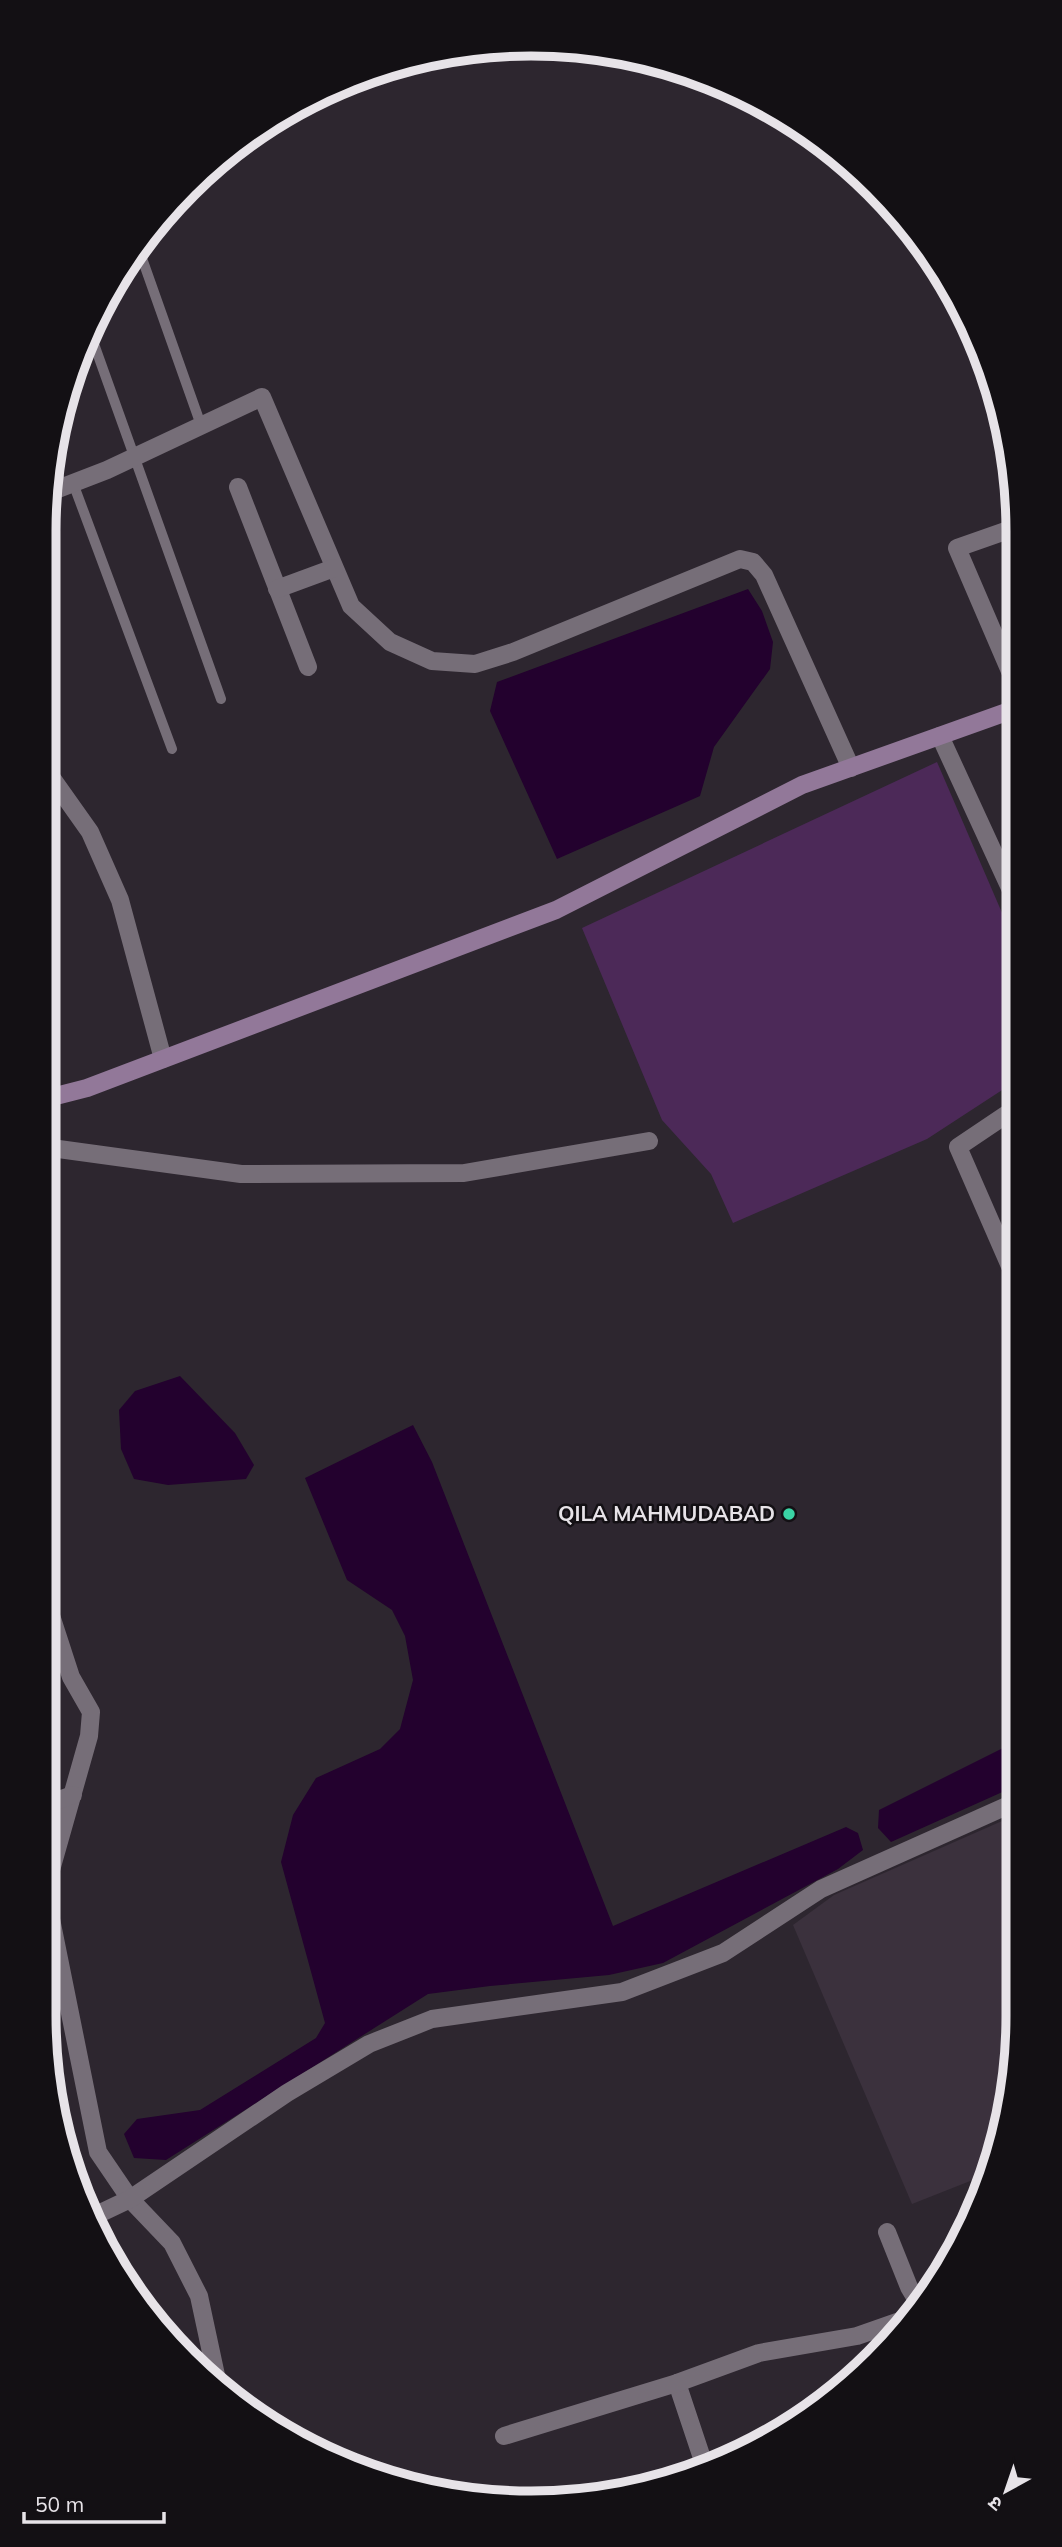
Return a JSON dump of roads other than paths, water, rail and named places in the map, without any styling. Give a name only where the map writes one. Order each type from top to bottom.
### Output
[{"type":"main road","points":[[56,1096],[87,1088],[556,910],[802,785],[1006,712]]},
{"type":"street","points":[[62,488],[262,397],[351,606],[390,642],[432,661],[475,664],[513,652],[740,559],[753,562],[764,575],[851,768]]},
{"type":"street","points":[[238,486],[308,667]]},
{"type":"street","points":[[1006,531],[957,548],[1006,662]]},
{"type":"street","points":[[277,589],[334,568]]},
{"type":"street","points":[[940,736],[1006,879]]},
{"type":"street","points":[[56,784],[90,832],[120,900],[163,1059]]},
{"type":"street","points":[[1006,1115],[958,1147],[1006,1257]]},
{"type":"street","points":[[56,1149],[241,1174],[464,1173],[649,1142]]},
{"type":"street","points":[[56,1631],[71,1677],[91,1712],[89,1736],[56,1852]]},
{"type":"street","points":[[56,1801],[72,1795]]},
{"type":"street","points":[[99,2214],[130,2199],[288,2093],[369,2044],[432,2019],[622,1992],[723,1953],[821,1889],[1006,1806]]},
{"type":"street","points":[[56,1944],[98,2152],[130,2199],[172,2243],[199,2296],[215,2370]]},
{"type":"street","points":[[887,2232],[914,2296]]},
{"type":"street","points":[[504,2436],[677,2383],[758,2353],[857,2336],[893,2324]]},
{"type":"street","points":[[677,2383],[703,2459]]},
{"type":"lane","points":[[142,259],[201,425]]},
{"type":"lane","points":[[94,345],[221,699]]},
{"type":"lane","points":[[62,488],[172,750]]},
{"type":"place","name":"QILA MAHMUDABAD","points":[[789,1514]]}]
